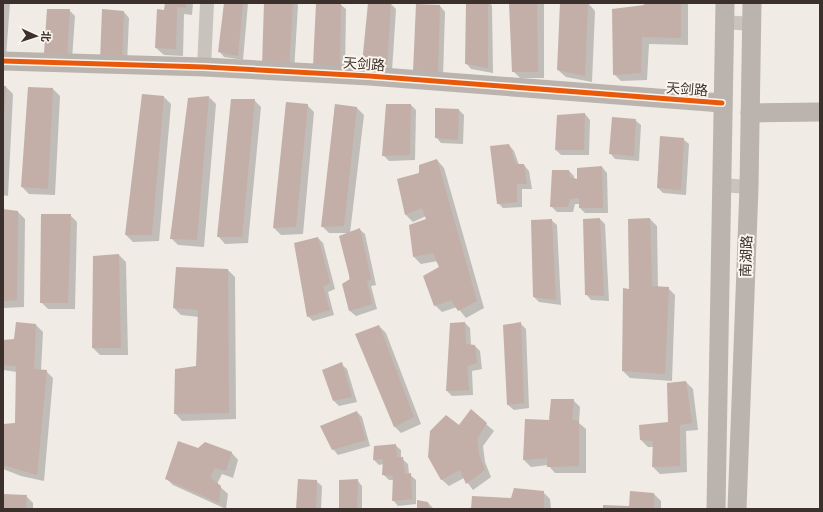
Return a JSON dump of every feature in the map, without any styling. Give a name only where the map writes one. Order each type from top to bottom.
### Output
[{"type":"main road","name":"南湖路","points":[[716,509],[722,103],[725,3]]},
{"type":"main road","name":"南湖路","points":[[737,509],[749,187],[752,3]]},
{"type":"main road","name":"天剑路","points":[[3,61],[204,67],[369,76],[722,103]]},
{"type":"main road","points":[[750,113],[820,112]]},
{"type":"street","points":[[204,67],[207,3]]},
{"type":"street","points":[[724,22],[752,24]]},
{"type":"street","points":[[721,186],[749,187]]},
{"type":"building","points":[[165,3],[186,3],[186,8],[177,7],[176,49],[155,48],[157,9],[164,10]]},
{"type":"building","points":[[224,3],[243,3],[238,56],[218,52]]},
{"type":"building","points":[[264,3],[293,3],[289,67],[262,66]]},
{"type":"building","points":[[316,3],[341,3],[340,66],[313,66]]},
{"type":"building","points":[[368,3],[391,3],[387,66],[362,64]]},
{"type":"building","points":[[466,3],[488,3],[488,68],[465,64]]},
{"type":"building","points":[[509,3],[537,3],[538,72],[512,72]]},
{"type":"building","points":[[560,3],[588,3],[585,76],[557,70]]},
{"type":"building","points":[[644,3],[681,3],[681,38],[642,37],[641,73],[613,75],[612,9],[644,5]]},
{"type":"building","points":[[416,4],[440,5],[438,72],[413,72]]},
{"type":"building","points":[[47,9],[70,9],[67,55],[44,53]]},
{"type":"building","points":[[102,9],[124,11],[122,59],[100,61]]},
{"type":"building","points":[[3,86],[6,86],[4,123],[3,123]]},
{"type":"building","points":[[28,87],[53,88],[48,189],[21,187]]},
{"type":"building","points":[[142,94],[164,96],[152,235],[125,235]]},
{"type":"building","points":[[209,96],[197,240],[170,239],[188,98]]},
{"type":"building","points":[[231,99],[255,99],[242,237],[217,237]]},
{"type":"building","points":[[286,102],[308,104],[296,227],[273,228]]},
{"type":"building","points":[[335,104],[357,107],[344,226],[321,227]]},
{"type":"building","points":[[386,104],[411,104],[410,155],[382,156]]},
{"type":"building","points":[[435,108],[459,109],[458,140],[435,138]]},
{"type":"building","points":[[585,113],[584,150],[555,150],[557,115]]},
{"type":"building","points":[[612,117],[636,119],[634,156],[609,154]]},
{"type":"building","points":[[660,136],[684,138],[681,190],[657,188]]},
{"type":"building","points":[[509,144],[516,164],[524,164],[527,184],[517,184],[517,202],[497,204],[490,146]]},
{"type":"building","points":[[437,159],[477,301],[458,311],[451,300],[434,306],[423,276],[439,267],[433,253],[413,257],[409,225],[426,219],[422,208],[405,215],[397,179],[419,173],[419,165]]},
{"type":"building","points":[[602,166],[603,208],[579,208],[579,198],[570,199],[568,207],[550,207],[552,170],[569,170],[570,177],[577,179],[577,168]]},
{"type":"building","points":[[3,209],[18,211],[17,300],[3,301]]},
{"type":"building","points":[[41,214],[71,214],[68,303],[40,303]]},
{"type":"building","points":[[600,218],[604,296],[585,295],[583,219]]},
{"type":"building","points":[[650,218],[652,286],[669,287],[665,374],[622,371],[623,288],[629,289],[628,219]]},
{"type":"building","points":[[552,219],[556,300],[533,297],[531,220]]},
{"type":"building","points":[[360,228],[371,279],[367,281],[372,304],[349,311],[342,284],[350,279],[339,236]]},
{"type":"building","points":[[318,237],[330,283],[323,286],[330,310],[307,317],[294,243]]},
{"type":"building","points":[[119,254],[121,348],[92,348],[93,256]]},
{"type":"building","points":[[176,267],[228,269],[229,413],[174,414],[175,369],[196,366],[198,310],[173,308]]},
{"type":"building","points":[[16,322],[36,324],[34,369],[47,370],[37,475],[3,465],[3,424],[15,423],[16,366],[3,365],[3,340],[14,339]]},
{"type":"building","points":[[465,322],[466,344],[475,345],[477,363],[467,366],[469,390],[446,391],[450,323]]},
{"type":"building","points":[[521,322],[524,403],[507,405],[503,325]]},
{"type":"building","points":[[379,325],[414,417],[394,427],[355,334]]},
{"type":"building","points":[[342,362],[352,397],[333,401],[322,370]]},
{"type":"building","points":[[686,381],[692,423],[680,425],[680,466],[652,467],[653,441],[640,440],[639,425],[668,422],[667,383]]},
{"type":"building","points":[[551,399],[574,399],[572,420],[579,421],[579,466],[547,467],[547,458],[523,460],[525,419],[549,420]]},
{"type":"building","points":[[471,409],[487,423],[477,439],[479,454],[485,470],[466,484],[460,470],[441,480],[428,457],[430,431],[446,415],[459,425]]},
{"type":"building","points":[[357,411],[366,440],[332,450],[320,426]]},
{"type":"building","points":[[178,441],[198,448],[205,442],[232,452],[226,471],[215,468],[210,477],[221,486],[219,503],[165,479]]},
{"type":"building","points":[[396,444],[397,457],[403,457],[405,474],[411,473],[412,499],[392,501],[393,476],[382,475],[383,459],[373,460],[374,446]]},
{"type":"building","points":[[298,479],[317,480],[316,509],[296,509]]},
{"type":"building","points":[[358,479],[357,509],[339,509],[339,480]]},
{"type":"building","points":[[514,488],[544,491],[544,509],[471,509],[472,496],[511,498]]},
{"type":"building","points":[[630,491],[654,493],[654,509],[603,509],[603,505],[629,506]]},
{"type":"building","points":[[3,494],[27,495],[26,509],[3,509]]},
{"type":"building","points":[[417,500],[428,502],[429,509],[417,509]]},
{"type":"cycle path","points":[[3,61],[204,67],[369,76],[722,103]]}]
